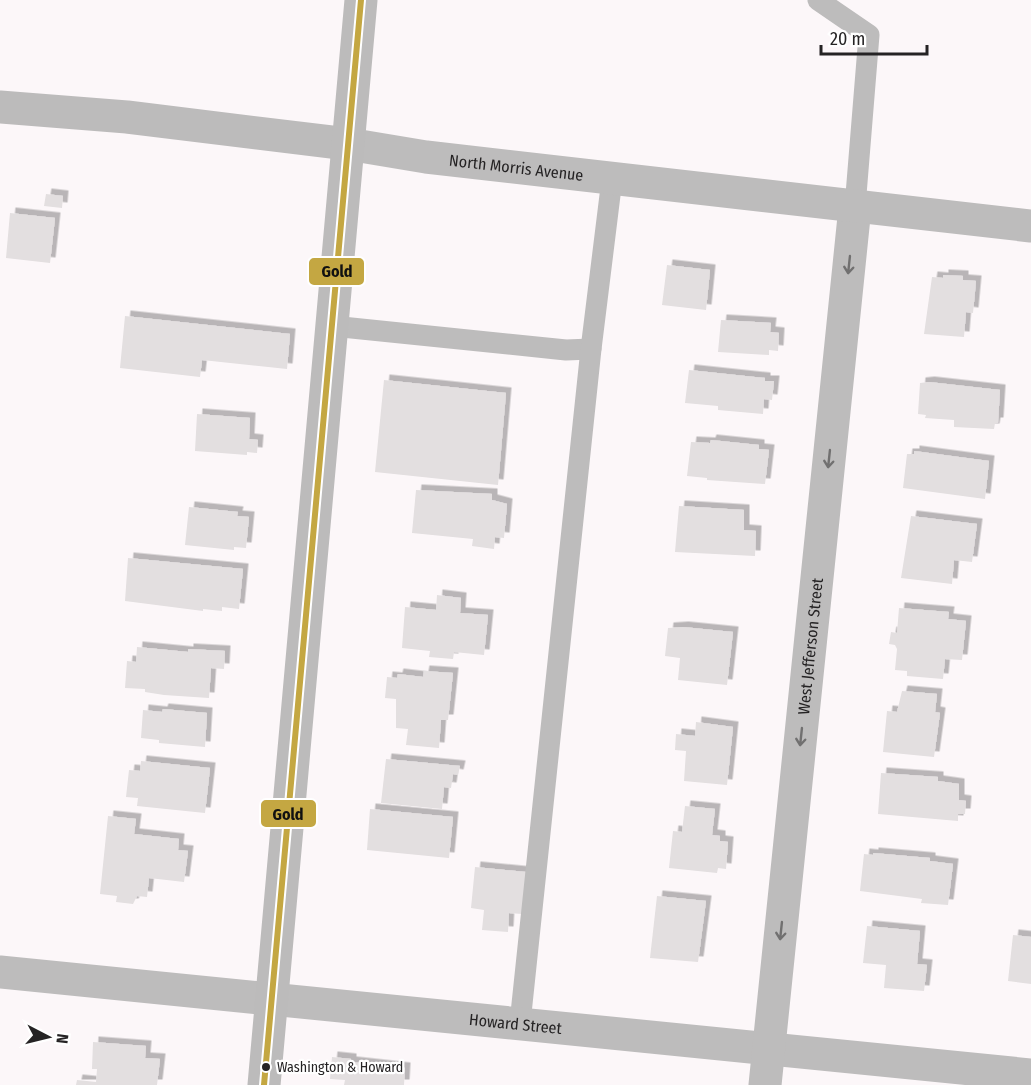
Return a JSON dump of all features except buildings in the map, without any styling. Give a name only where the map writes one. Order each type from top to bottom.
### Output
[{"type":"main road","points":[[264,1085],[361,0]]},
{"type":"main road","name":"North Morris Avenue","points":[[0,107],[127,117],[348,144]]},
{"type":"street","name":"North Morris Avenue","points":[[348,144],[426,157],[1031,226]]},
{"type":"street","name":"West Jefferson Street","points":[[765,1085],[855,207]]},
{"type":"street","name":"Howard Street","points":[[0,972],[1031,1075]]},
{"type":"lane","points":[[818,0],[868,35],[855,207]]},
{"type":"lane","points":[[520,1023],[591,349],[612,179]]},
{"type":"lane","points":[[332,326],[566,350],[591,349]]},
{"type":"transit line","name":"Gold","points":[[264,1085],[361,0]]},
{"type":"place","name":"Washington & Howard","points":[[266,1067]]}]
